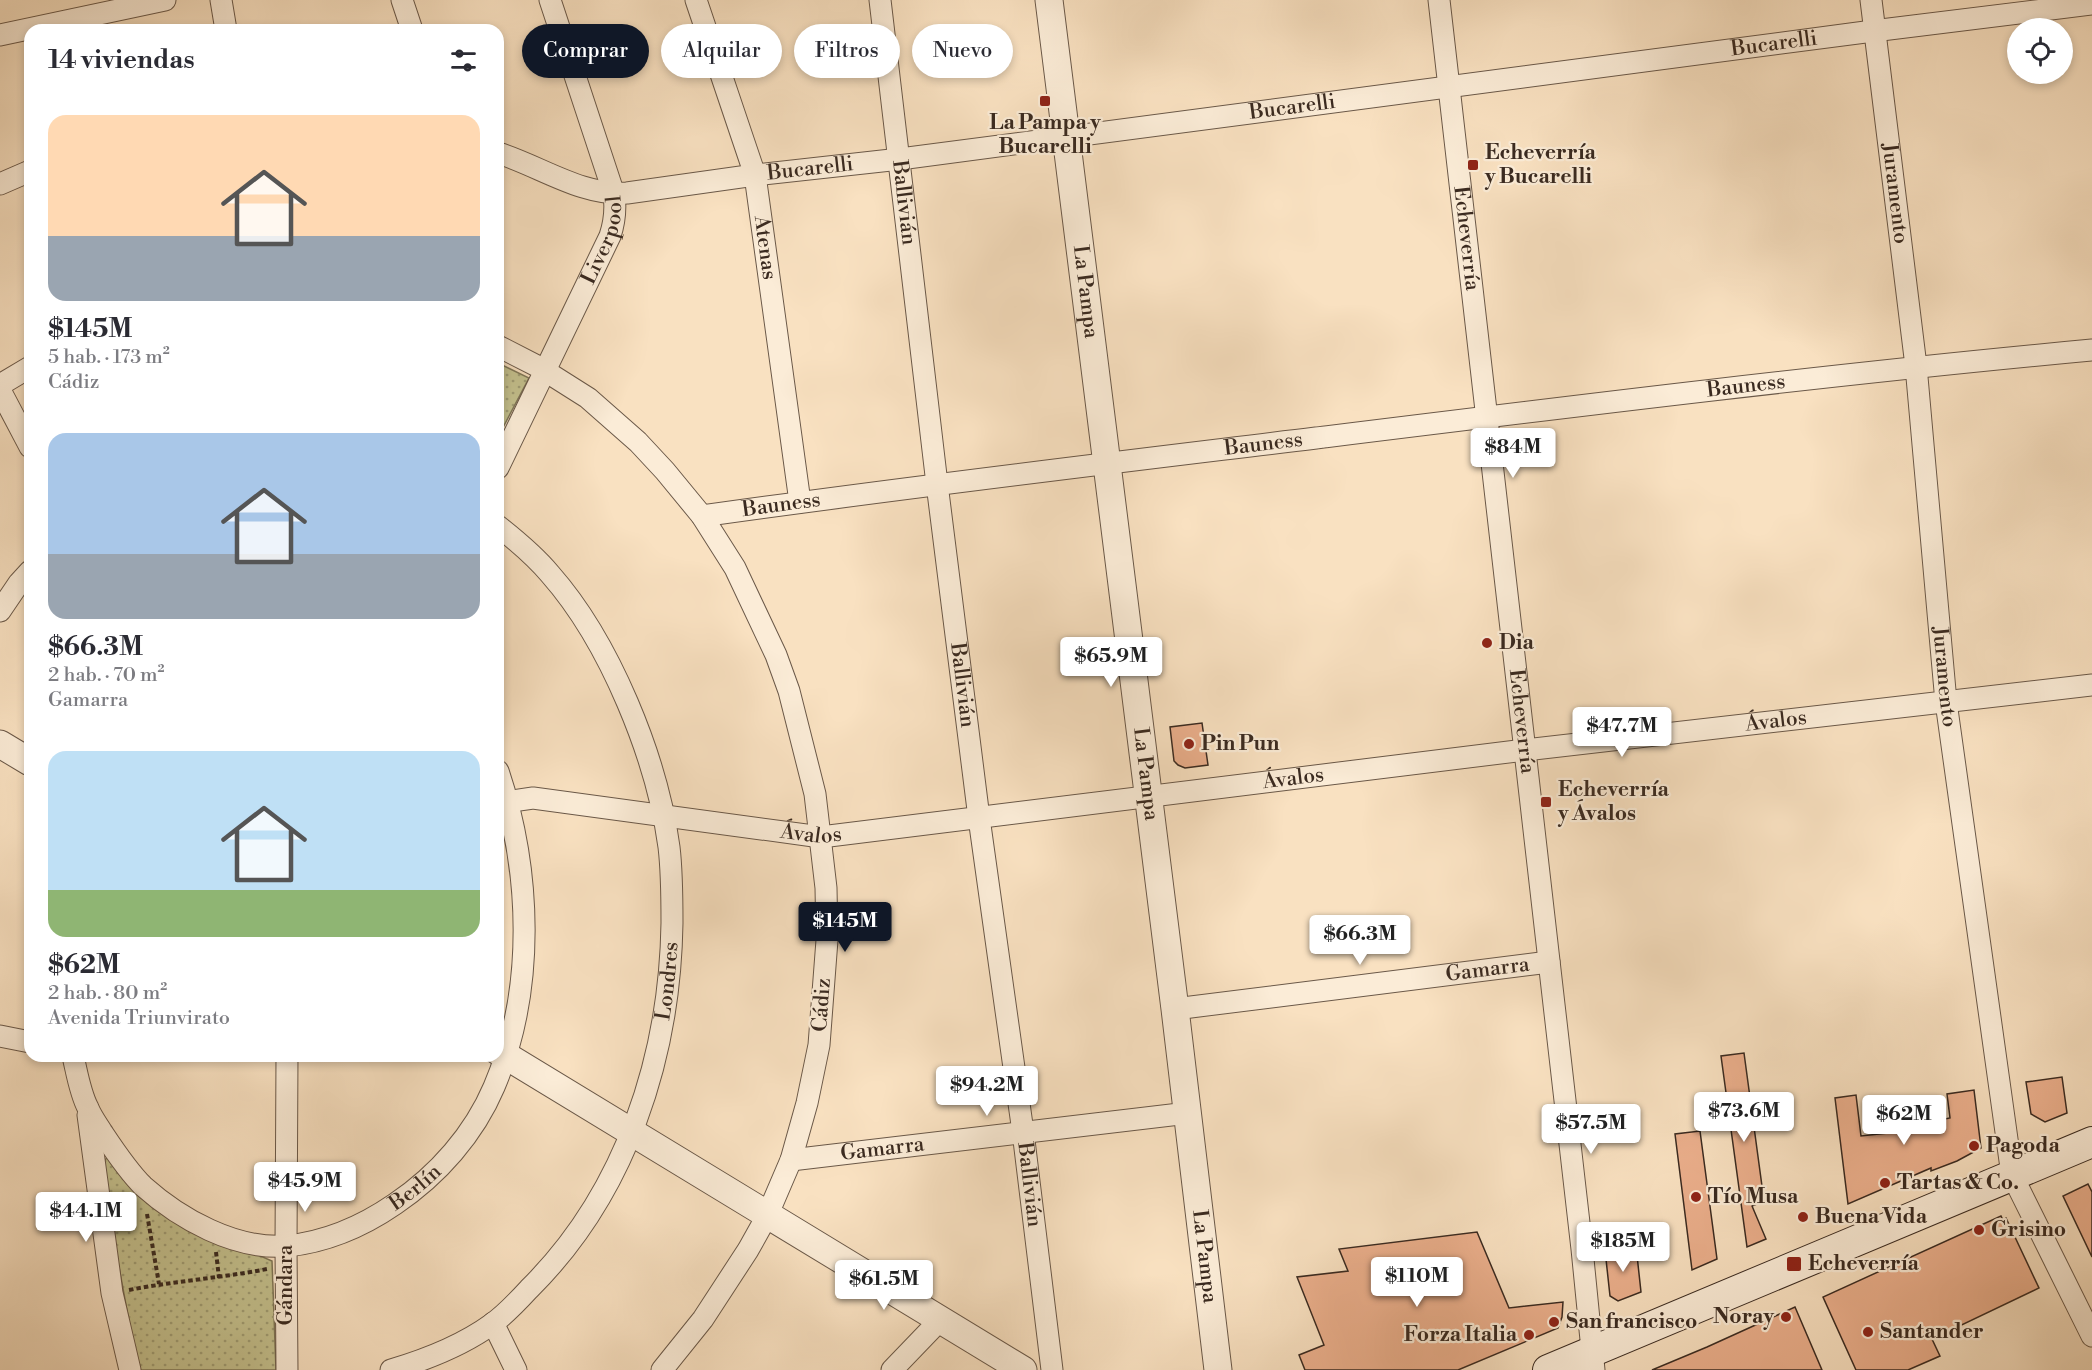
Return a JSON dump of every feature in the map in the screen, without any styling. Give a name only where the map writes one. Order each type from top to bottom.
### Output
[{"type":"main road","points":[[1548,1370],[1593,1360],[2092,1142]]},
{"type":"street","points":[[52,24],[165,0]]},
{"type":"street","points":[[222,0],[225,24]]},
{"type":"street","points":[[402,0],[410,24]]},
{"type":"street","name":"Liverpool","points":[[504,456],[615,222],[614,194],[550,0]]},
{"type":"street","name":"Atenas","points":[[696,0],[755,175],[800,502]]},
{"type":"street","name":"Ballivián","points":[[880,0],[937,484],[979,818],[1023,1132],[1052,1370]]},
{"type":"street","name":"La Pampa","points":[[1049,0],[1218,1370]]},
{"type":"street","name":"Echeverría","points":[[1439,0],[1593,1360]]},
{"type":"street","name":"Juramento","points":[[1871,0],[1916,366],[1946,702],[2012,1175],[2092,1336]]},
{"type":"street","name":"Bucarelli","points":[[504,155],[579,186],[614,194],[2092,4]]},
{"type":"street","points":[[0,35],[24,30]]},
{"type":"street","points":[[0,184],[24,174]]},
{"type":"street","points":[[504,349],[588,398],[665,471],[702,516]]},
{"type":"street","name":"Bauness","points":[[702,516],[937,484],[1486,417],[1916,366],[2092,350]]},
{"type":"street","points":[[24,371],[0,387],[24,435]]},
{"type":"street","name":"Cádiz","points":[[662,1370],[704,1319],[748,1250],[767,1216],[791,1160],[819,1045],[827,940],[826,888],[815,795],[789,691],[776,655],[735,567],[702,516]]},
{"type":"street","name":"Londres","points":[[391,1370],[460,1342],[493,1323],[544,1274],[588,1217],[610,1180],[632,1133],[646,1092],[658,1045],[668,989],[672,889],[669,848],[663,814],[634,717],[617,679],[572,602],[523,545],[504,531]]},
{"type":"street","points":[[0,611],[24,578]]},
{"type":"street","name":"Ávalos","points":[[504,802],[533,798],[821,837],[1525,750],[2092,686]]},
{"type":"street","points":[[0,744],[24,758]]},
{"type":"street","name":"Berlín","points":[[504,806],[521,872],[524,937],[514,1020],[504,1048]]},
{"type":"street","name":"Gamarra","points":[[1175,1009],[1549,962]]},
{"type":"street","points":[[0,1036],[24,1041]]},
{"type":"street","points":[[504,1055],[1023,1370]]},
{"type":"street","name":"Berlín","points":[[75,1062],[87,1108],[115,1152],[142,1184],[164,1203],[213,1231],[261,1245],[286,1256],[351,1229],[381,1213],[435,1172],[478,1118],[494,1088],[500,1062]]},
{"type":"street","name":"Gándara","points":[[287,1062],[287,1370]]},
{"type":"street","points":[[87,1108],[112,1293],[130,1370]]},
{"type":"street","name":"Gamarra","points":[[791,1160],[1188,1113]]},
{"type":"street","points":[[892,1370],[941,1319]]},
{"type":"street","points":[[493,1323],[516,1370]]},
{"type":"path","points":[[142,1184],[159,1284]]},
{"type":"path","points":[[112,1293],[159,1284],[219,1278],[286,1256]]},
{"type":"shaded area","points":[[504,366],[529,378],[504,426]]},
{"type":"shaded area","points":[[107,1158],[113,1159],[221,1239],[272,1261],[276,1370],[138,1370],[100,1164]]},
{"type":"building","name":"Pin Pun","points":[[1202,723],[1208,765],[1185,768],[1178,765],[1174,761],[1170,727]]},
{"type":"building","points":[[1744,1053],[1764,1201],[1752,1206],[1766,1239],[1747,1247],[1721,1056]]},
{"type":"building","points":[[2062,1077],[2067,1113],[2045,1122],[2031,1114],[2026,1082]]},
{"type":"building","points":[[1974,1090],[1981,1148],[1957,1161],[1931,1171],[1931,1168],[1848,1204],[1835,1098],[1856,1095],[1861,1136],[1925,1129],[1924,1123],[1950,1118],[1947,1094]]},
{"type":"building","name":"Tío Musa","points":[[1700,1131],[1717,1259],[1692,1270],[1675,1134]]},
{"type":"building","points":[[2088,1184],[2092,1192],[2092,1257],[2063,1196]]},
{"type":"building","points":[[2001,1216],[2003,1220],[2006,1218],[2039,1288],[1932,1339],[1940,1356],[1908,1370],[1856,1370],[1823,1297]]},
{"type":"building","points":[[1477,1232],[1509,1308],[1563,1302],[1562,1317],[1558,1328],[1458,1370],[1305,1370],[1299,1355],[1324,1345],[1297,1277],[1348,1271],[1339,1249]]},
{"type":"building","points":[[1636,1246],[1641,1292],[1618,1301],[1610,1296],[1605,1250]]},
{"type":"building","points":[[1795,1307],[1822,1370],[1652,1370],[1707,1347]]},
{"type":"place","name":"La Pampa y Bucarelli","points":[[1045,101]]},
{"type":"place","name":"Echeverría y Bucarelli","points":[[1473,165]]},
{"type":"place","name":"Dia","points":[[1487,643]]},
{"type":"place","name":"Pin Pun","points":[[1189,744]]},
{"type":"place","name":"Echeverría y Ávalos","points":[[1546,802]]},
{"type":"place","name":"Pagoda","points":[[1974,1146]]},
{"type":"place","name":"Tartas & Co.","points":[[1885,1183]]},
{"type":"place","name":"Tío Musa","points":[[1696,1197]]},
{"type":"place","name":"Buena Vida","points":[[1803,1217]]},
{"type":"place","name":"Grisino","points":[[1979,1230]]},
{"type":"place","name":"Echeverría","points":[[1794,1264]]},
{"type":"place","name":"Noray","points":[[1786,1317]]},
{"type":"place","name":"San francisco","points":[[1554,1322]]},
{"type":"place","name":"Santander","points":[[1868,1332]]},
{"type":"place","name":"Forza Italia","points":[[1529,1335]]}]
